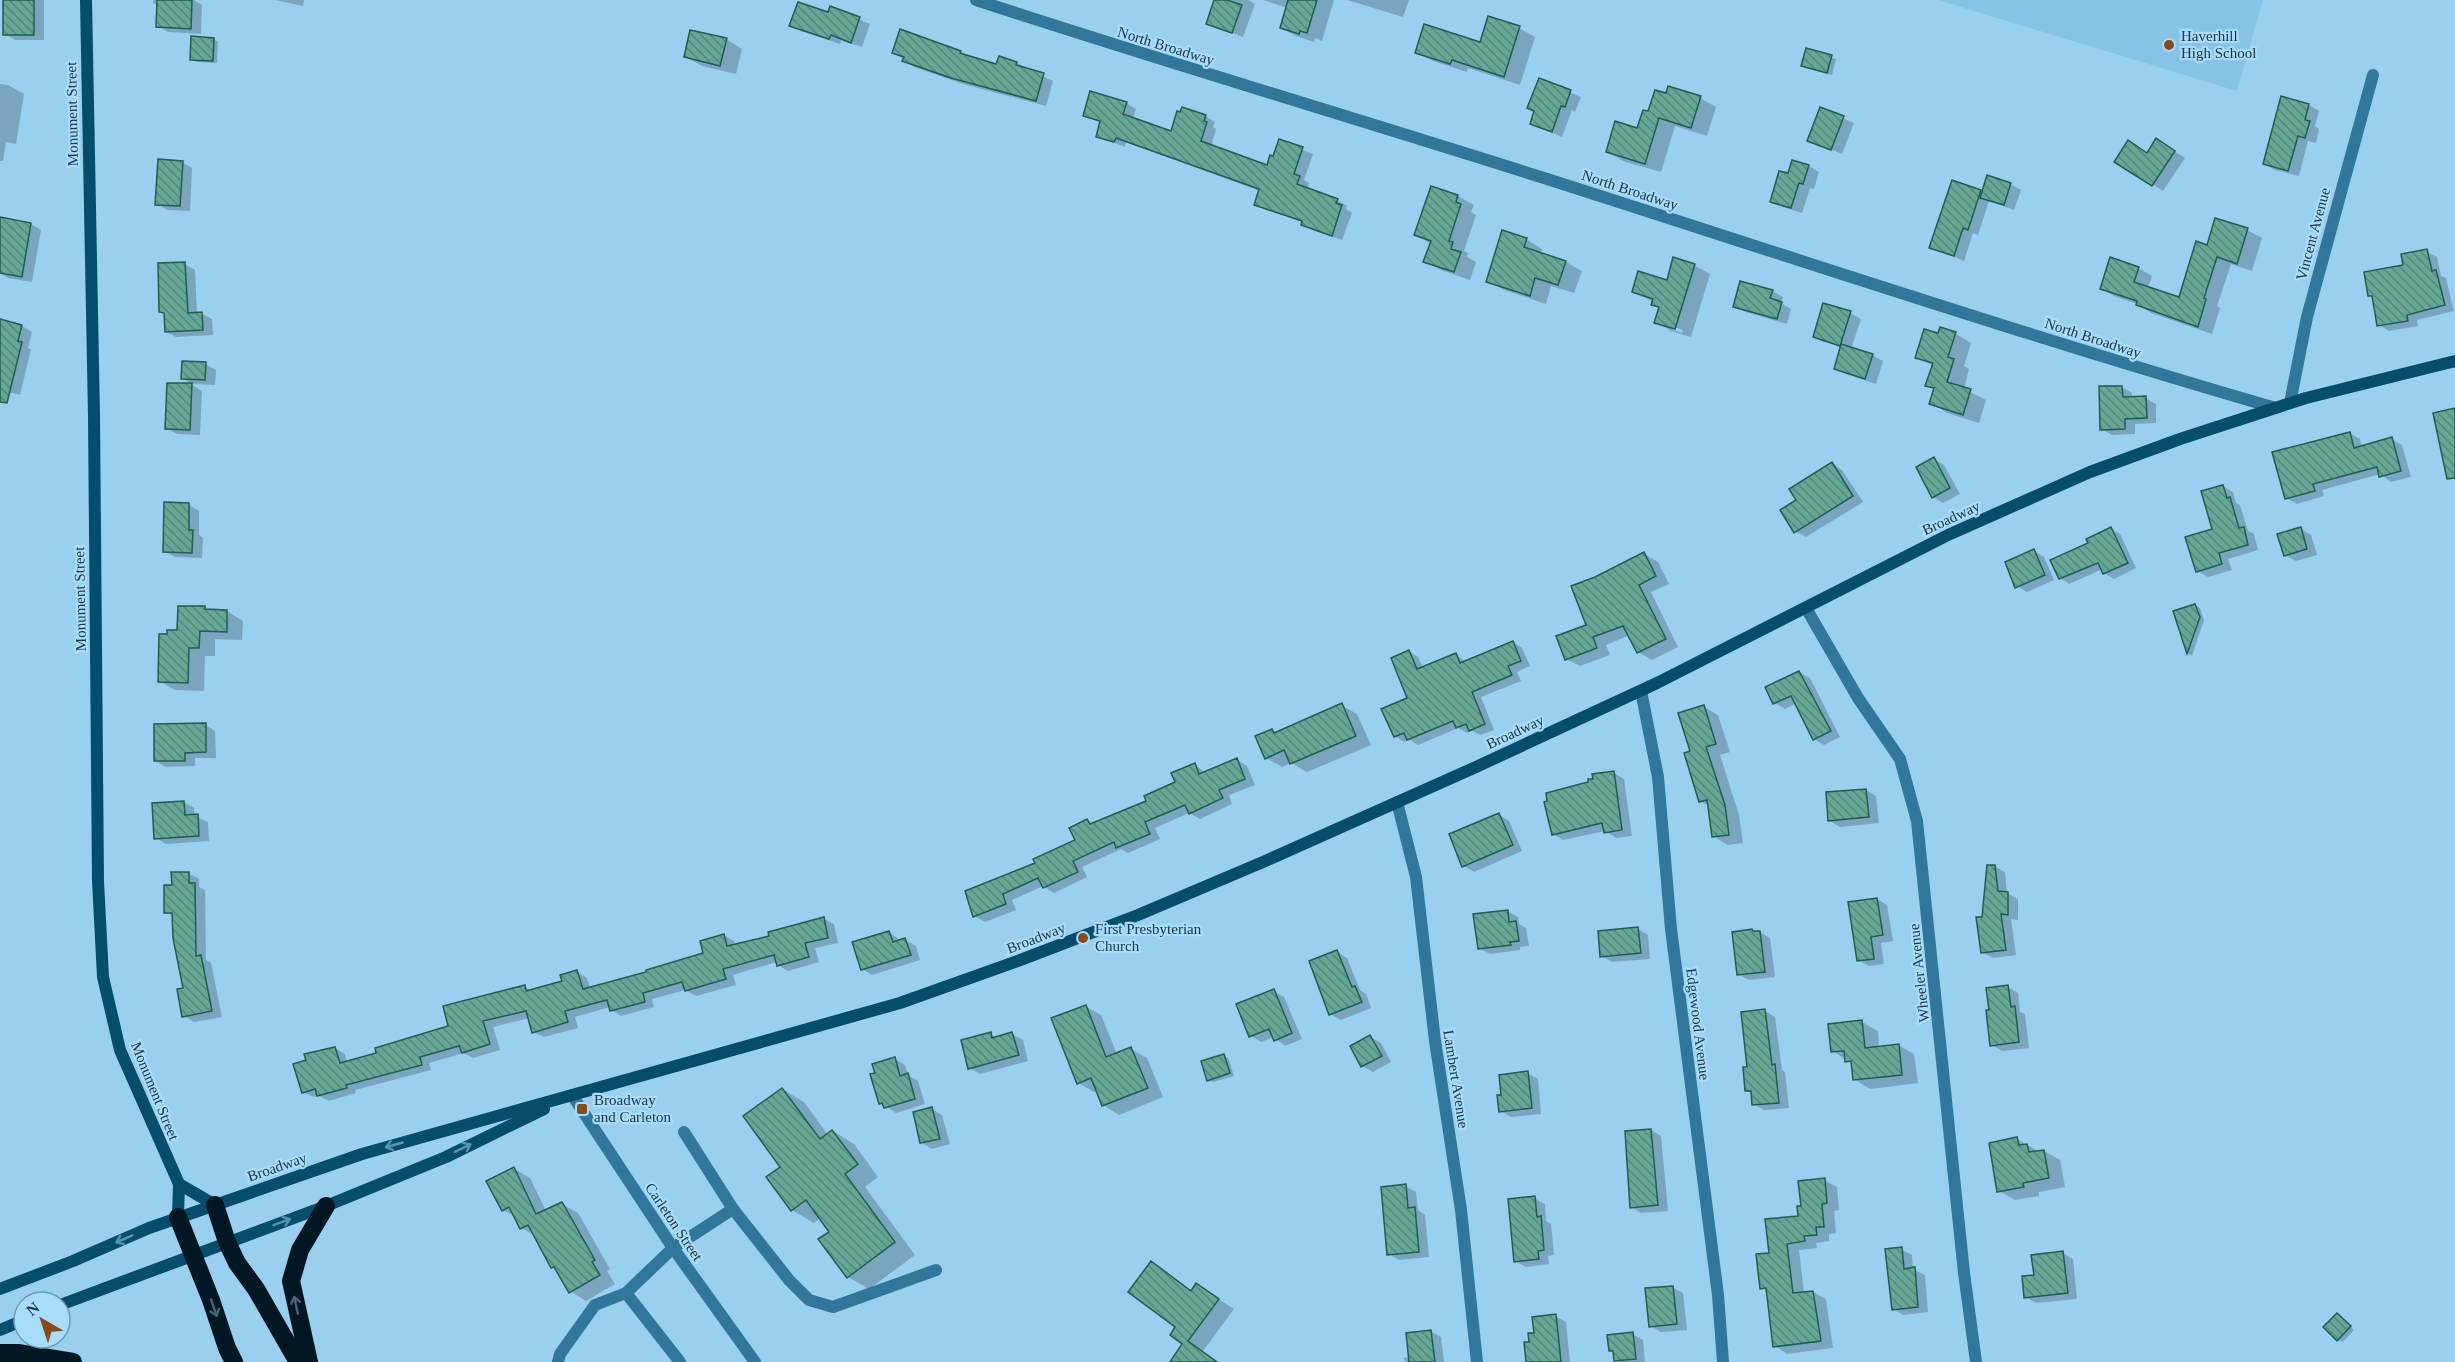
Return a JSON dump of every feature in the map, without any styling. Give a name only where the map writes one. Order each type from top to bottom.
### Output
[{"type":"highway","points":[[215,1205],[227,1242],[237,1263],[256,1289],[298,1362]]},
{"type":"highway","points":[[309,1362],[291,1281],[300,1250],[326,1206]]},
{"type":"highway","points":[[178,1218],[234,1362]]},
{"type":"highway","points":[[0,1353],[18,1353],[74,1362]]},
{"type":"main road","name":"Monument Street","points":[[86,0],[94,416],[98,880],[103,977],[120,1050],[179,1184],[178,1218]]},
{"type":"main road","name":"Broadway","points":[[0,1289],[178,1218],[362,1154],[900,1003],[1023,959],[1138,915],[1278,856],[1641,691],[1948,535],[2090,472],[2180,439],[2290,403],[2455,361]]},
{"type":"main road","name":"Broadway","points":[[72,1300],[326,1206],[446,1156],[572,1095]]},
{"type":"main road","points":[[179,1184],[215,1205]]},
{"type":"street","name":"North Broadway","points":[[976,0],[1120,48],[1552,181],[2125,364],[2276,408]]},
{"type":"street","name":"Vincent Avenue","points":[[2290,403],[2307,317],[2373,75]]},
{"type":"street","name":"Wheeler Avenue","points":[[1806,608],[1858,698],[1900,759],[1917,821],[1964,1274],[1976,1362]]},
{"type":"street","name":"Edgewood Avenue","points":[[1641,691],[1658,777],[1671,929],[1718,1295],[1723,1362]]},
{"type":"street","name":"Lambert Avenue","points":[[1397,802],[1416,876],[1435,1041],[1461,1210],[1478,1362]]},
{"type":"street","name":"Carleton Street","points":[[572,1095],[673,1248],[755,1362]]},
{"type":"street","points":[[684,1132],[733,1209],[789,1280],[809,1300],[832,1306],[936,1270]]},
{"type":"street","points":[[558,1362],[560,1354],[595,1305],[626,1293],[673,1248],[733,1209]]},
{"type":"street","points":[[626,1293],[680,1362]]},
{"type":"shaded area","name":"Haverhill High School","points":[[1938,0],[2263,0],[2237,91]]},
{"type":"building","points":[[3,0],[34,0],[34,35],[3,35]]},
{"type":"building","points":[[157,0],[192,0],[191,29],[156,27]]},
{"type":"building","points":[[1214,0],[1227,0],[1242,5],[1232,33],[1206,24]]},
{"type":"building","points":[[1288,0],[1317,0],[1307,33],[1300,31],[1299,34],[1280,28]]},
{"type":"building","points":[[798,2],[828,12],[830,6],[860,17],[851,43],[831,35],[829,39],[789,26]]},
{"type":"building","points":[[1488,16],[1520,26],[1504,77],[1452,60],[1450,64],[1415,53],[1424,24],[1480,42]]},
{"type":"building","points":[[900,29],[961,51],[960,53],[996,64],[999,56],[1017,62],[1016,65],[1044,73],[1036,101],[951,78],[902,61],[904,57],[892,53]]},
{"type":"building","points":[[690,30],[727,38],[720,66],[684,57]]},
{"type":"building","points":[[191,36],[214,38],[213,61],[190,60]]},
{"type":"building","points":[[1806,48],[1832,55],[1827,73],[1801,66]]},
{"type":"building","points":[[1539,78],[1571,90],[1565,107],[1561,106],[1552,132],[1530,124],[1534,111],[1527,108]]},
{"type":"building","points":[[1668,86],[1701,96],[1691,128],[1659,118],[1645,164],[1606,152],[1615,121],[1637,128],[1643,110],[1648,111],[1655,90],[1666,93]]},
{"type":"building","points":[[1090,91],[1127,102],[1123,114],[1171,131],[1177,111],[1180,112],[1182,107],[1206,115],[1204,121],[1207,122],[1201,141],[1267,165],[1279,139],[1303,147],[1294,174],[1300,176],[1297,184],[1338,199],[1336,203],[1342,205],[1332,236],[1301,225],[1302,221],[1254,205],[1259,189],[1116,138],[1114,142],[1096,137],[1100,121],[1083,116]]},
{"type":"building","points":[[2281,96],[2309,104],[2305,120],[2310,121],[2305,138],[2298,136],[2288,171],[2263,164]]},
{"type":"building","points":[[1820,107],[1844,116],[1831,150],[1807,141]]},
{"type":"building","points":[[2156,138],[2175,151],[2152,186],[2114,162],[2128,140],[2147,153]]},
{"type":"building","points":[[158,159],[183,161],[180,206],[155,205]]},
{"type":"building","points":[[1792,160],[1809,165],[1803,184],[1799,183],[1791,208],[1770,202],[1779,171],[1788,173]]},
{"type":"building","points":[[1987,175],[2011,183],[2004,205],[1980,198]]},
{"type":"building","points":[[1952,180],[1981,190],[1968,230],[1963,228],[1954,256],[1929,248]]},
{"type":"building","points":[[1431,186],[1458,195],[1456,202],[1461,204],[1449,241],[1453,242],[1451,249],[1461,252],[1454,272],[1423,262],[1431,241],[1414,235]]},
{"type":"building","points":[[0,217],[31,223],[22,277],[0,273]]},
{"type":"building","points":[[2215,218],[2248,228],[2237,264],[2217,257],[2204,298],[2206,299],[2198,327],[2136,305],[2137,301],[2100,289],[2110,257],[2139,267],[2134,282],[2179,297],[2196,241],[2207,245]]},
{"type":"building","points":[[1502,230],[1527,238],[1524,247],[1566,261],[1558,285],[1535,278],[1530,296],[1486,282]]},
{"type":"building","points":[[2427,249],[2432,271],[2436,270],[2445,305],[2407,315],[2408,321],[2377,326],[2372,296],[2368,296],[2364,272],[2403,265],[2401,254]]},
{"type":"building","points":[[1673,257],[1695,264],[1675,329],[1654,323],[1659,307],[1651,305],[1653,299],[1632,292],[1638,271],[1667,280]]},
{"type":"building","points":[[185,262],[188,313],[202,312],[203,330],[165,332],[164,313],[159,312],[158,263]]},
{"type":"building","points":[[1740,281],[1773,290],[1770,298],[1782,302],[1777,319],[1733,307]]},
{"type":"building","points":[[1823,303],[1851,311],[1840,346],[1813,337]]},
{"type":"building","points":[[0,319],[22,325],[18,341],[22,342],[7,403],[0,402]]},
{"type":"building","points":[[1940,327],[1956,332],[1948,357],[1954,359],[1947,382],[1971,389],[1963,415],[1929,404],[1934,388],[1925,386],[1933,363],[1915,358],[1924,329],[1938,333]]},
{"type":"building","points":[[1841,344],[1873,354],[1865,379],[1834,369]]},
{"type":"building","points":[[182,361],[206,362],[205,380],[181,379]]},
{"type":"building","points":[[167,383],[192,383],[190,430],[165,429]]},
{"type":"building","points":[[2099,386],[2122,386],[2123,397],[2146,396],[2147,418],[2125,419],[2125,429],[2100,430]]},
{"type":"building","points":[[2455,408],[2455,478],[2447,479],[2433,413]]},
{"type":"building","points":[[2350,432],[2354,448],[2392,437],[2401,471],[2379,477],[2377,467],[2313,484],[2315,491],[2285,499],[2272,452]]},
{"type":"building","points":[[1934,457],[1950,488],[1932,498],[1916,467]]},
{"type":"building","points":[[1832,462],[1853,496],[1794,533],[1780,510],[1796,500],[1789,489]]},
{"type":"building","points":[[2223,485],[2227,498],[2230,497],[2239,528],[2244,527],[2248,545],[2219,553],[2222,564],[2196,572],[2185,537],[2212,529],[2201,491]]},
{"type":"building","points":[[164,502],[189,503],[189,530],[193,530],[192,553],[163,552]]},
{"type":"building","points":[[2111,527],[2128,563],[2103,574],[2098,563],[2059,579],[2050,560],[2088,543],[2086,539]]},
{"type":"building","points":[[2301,527],[2307,549],[2284,556],[2277,534]]},
{"type":"building","points":[[2034,549],[2045,575],[2015,588],[2005,562]]},
{"type":"building","points":[[1644,552],[1656,576],[1639,585],[1666,639],[1637,653],[1623,626],[1593,637],[1597,648],[1565,660],[1556,636],[1586,625],[1571,586],[1595,577]]},
{"type":"building","points":[[2195,604],[2200,617],[2187,654],[2173,611]]},
{"type":"building","points":[[178,606],[205,606],[205,609],[227,610],[227,632],[200,631],[199,648],[189,648],[188,683],[158,682],[159,634],[167,634],[167,630],[177,630]]},
{"type":"building","points":[[1513,641],[1521,661],[1508,666],[1512,675],[1472,692],[1485,724],[1469,731],[1466,724],[1456,728],[1453,721],[1407,740],[1404,733],[1394,737],[1381,709],[1407,698],[1391,658],[1409,650],[1417,669],[1456,653],[1460,663]]},
{"type":"building","points":[[1799,671],[1831,731],[1813,740],[1791,696],[1773,704],[1765,687]]},
{"type":"building","points":[[1342,703],[1356,736],[1290,764],[1284,750],[1265,759],[1255,736],[1272,729],[1274,733]]},
{"type":"building","points":[[1704,705],[1716,744],[1706,747],[1725,805],[1729,835],[1712,837],[1707,800],[1699,802],[1684,753],[1690,751],[1678,713]]},
{"type":"building","points":[[206,723],[206,752],[185,753],[185,761],[154,761],[154,724]]},
{"type":"building","points":[[1237,758],[1245,779],[1219,790],[1223,798],[1189,814],[1185,805],[1145,822],[1150,834],[1116,848],[1114,842],[1073,861],[1078,872],[1043,888],[1038,878],[1003,894],[1006,904],[973,917],[965,891],[1035,863],[1033,859],[1075,840],[1069,828],[1087,819],[1090,824],[1146,801],[1144,796],[1175,782],[1171,773],[1195,763],[1199,774]]},
{"type":"building","points":[[1614,771],[1622,830],[1604,833],[1602,823],[1552,835],[1544,802],[1547,801],[1546,793],[1588,782],[1588,779],[1593,779],[1592,774]]},
{"type":"building","points":[[1866,789],[1869,817],[1828,821],[1826,792]]},
{"type":"building","points":[[184,801],[185,815],[198,814],[199,836],[154,839],[152,803]]},
{"type":"building","points":[[1499,813],[1513,845],[1462,867],[1449,834]]},
{"type":"building","points":[[1987,865],[1995,865],[1998,891],[2008,892],[2008,915],[2001,914],[2006,950],[1981,953],[1976,917],[1982,917]]},
{"type":"building","points":[[171,872],[189,872],[189,883],[195,883],[196,956],[201,955],[212,1011],[182,1017],[177,989],[183,988],[173,938],[172,913],[164,913],[164,885],[172,885]]},
{"type":"building","points":[[1877,898],[1883,935],[1871,937],[1874,959],[1857,961],[1848,902]]},
{"type":"building","points":[[1508,910],[1509,922],[1516,921],[1519,941],[1510,942],[1511,945],[1478,949],[1473,914]]},
{"type":"building","points":[[824,917],[828,938],[805,943],[809,957],[777,966],[774,955],[723,969],[726,979],[685,991],[682,982],[643,993],[645,1002],[610,1011],[607,1000],[565,1011],[568,1022],[532,1033],[526,1011],[483,1021],[490,1044],[462,1053],[459,1046],[420,1057],[422,1065],[346,1085],[347,1088],[317,1096],[315,1089],[302,1093],[293,1064],[306,1060],[304,1054],[335,1047],[340,1063],[376,1053],[375,1048],[448,1026],[443,1006],[525,985],[526,991],[562,981],[560,975],[577,970],[583,989],[646,972],[646,970],[703,953],[700,941],[724,934],[727,946],[769,936],[768,932]]},
{"type":"building","points":[[1638,927],[1641,953],[1600,957],[1598,931]]},
{"type":"building","points":[[1752,929],[1760,931],[1765,972],[1737,975],[1732,932]]},
{"type":"building","points":[[889,931],[893,942],[905,938],[911,955],[861,970],[852,942]]},
{"type":"building","points":[[1337,950],[1352,987],[1355,986],[1362,1002],[1329,1015],[1309,961]]},
{"type":"building","points":[[2008,985],[2011,1007],[2015,1006],[2019,1042],[1990,1046],[1986,988]]},
{"type":"building","points":[[1274,989],[1292,1033],[1274,1041],[1269,1029],[1249,1037],[1236,1004]]},
{"type":"building","points":[[1086,1005],[1106,1057],[1131,1047],[1148,1088],[1102,1106],[1091,1078],[1077,1084],[1051,1018]]},
{"type":"building","points":[[1765,1009],[1779,1103],[1752,1105],[1751,1091],[1745,1091],[1743,1067],[1747,1067],[1741,1012]]},
{"type":"building","points":[[1862,1020],[1865,1048],[1899,1044],[1902,1075],[1853,1080],[1851,1061],[1845,1062],[1844,1051],[1831,1052],[1828,1024]]},
{"type":"building","points":[[991,1032],[992,1038],[1012,1032],[1019,1055],[968,1069],[961,1040]]},
{"type":"building","points":[[1370,1035],[1382,1056],[1361,1067],[1350,1046]]},
{"type":"building","points":[[1224,1054],[1230,1073],[1207,1081],[1201,1061]]},
{"type":"building","points":[[895,1057],[900,1076],[908,1073],[915,1099],[884,1108],[882,1103],[879,1104],[870,1074],[875,1073],[872,1064]]},
{"type":"building","points":[[1528,1071],[1532,1108],[1499,1112],[1497,1095],[1501,1095],[1499,1075]]},
{"type":"building","points":[[782,1088],[820,1139],[832,1130],[858,1164],[845,1174],[895,1242],[847,1278],[818,1239],[829,1232],[806,1200],[791,1211],[766,1177],[780,1167],[743,1116]]},
{"type":"building","points":[[932,1107],[940,1139],[920,1143],[913,1112]]},
{"type":"building","points":[[1651,1129],[1658,1205],[1630,1208],[1625,1131]]},
{"type":"building","points":[[2017,1137],[2019,1145],[2027,1144],[2029,1152],[2044,1150],[2049,1178],[2023,1183],[2024,1187],[1997,1192],[1989,1143]]},
{"type":"building","points":[[514,1167],[536,1214],[562,1202],[595,1260],[592,1262],[600,1275],[569,1293],[554,1267],[551,1268],[528,1225],[520,1229],[509,1207],[502,1211],[486,1181]]},
{"type":"building","points":[[1825,1178],[1827,1203],[1822,1204],[1824,1227],[1816,1227],[1817,1235],[1804,1236],[1805,1241],[1787,1244],[1793,1293],[1813,1291],[1821,1341],[1773,1347],[1766,1288],[1760,1289],[1756,1254],[1769,1253],[1765,1219],[1798,1216],[1797,1206],[1801,1206],[1798,1181]]},
{"type":"building","points":[[1406,1184],[1408,1208],[1415,1207],[1419,1252],[1387,1255],[1381,1187]]},
{"type":"building","points":[[1535,1196],[1537,1217],[1541,1216],[1544,1250],[1538,1251],[1539,1259],[1514,1262],[1508,1199]]},
{"type":"building","points":[[1902,1247],[1904,1269],[1915,1267],[1918,1307],[1892,1310],[1885,1249]]},
{"type":"building","points":[[2063,1251],[2068,1293],[2024,1298],[2022,1276],[2034,1275],[2031,1255]]},
{"type":"building","points":[[1151,1261],[1191,1291],[1196,1283],[1219,1299],[1188,1341],[1217,1362],[1170,1362],[1182,1344],[1170,1335],[1175,1327],[1128,1292]]},
{"type":"building","points":[[1673,1286],[1677,1324],[1649,1327],[1645,1288]]},
{"type":"building","points":[[2337,1313],[2351,1326],[2337,1341],[2323,1327]]},
{"type":"building","points":[[1556,1314],[1561,1362],[1526,1362],[1524,1342],[1529,1342],[1528,1333],[1534,1333],[1532,1317]]},
{"type":"building","points":[[1431,1330],[1435,1362],[1409,1362],[1406,1333]]},
{"type":"building","points":[[1633,1332],[1636,1359],[1614,1361],[1613,1351],[1609,1351],[1607,1335]]},
{"type":"place","name":"Haverhill High School","points":[[2169,45]]},
{"type":"place","name":"First Presbyterian Church","points":[[1083,938]]},
{"type":"place","name":"Broadway and Carleton","points":[[582,1109]]}]
